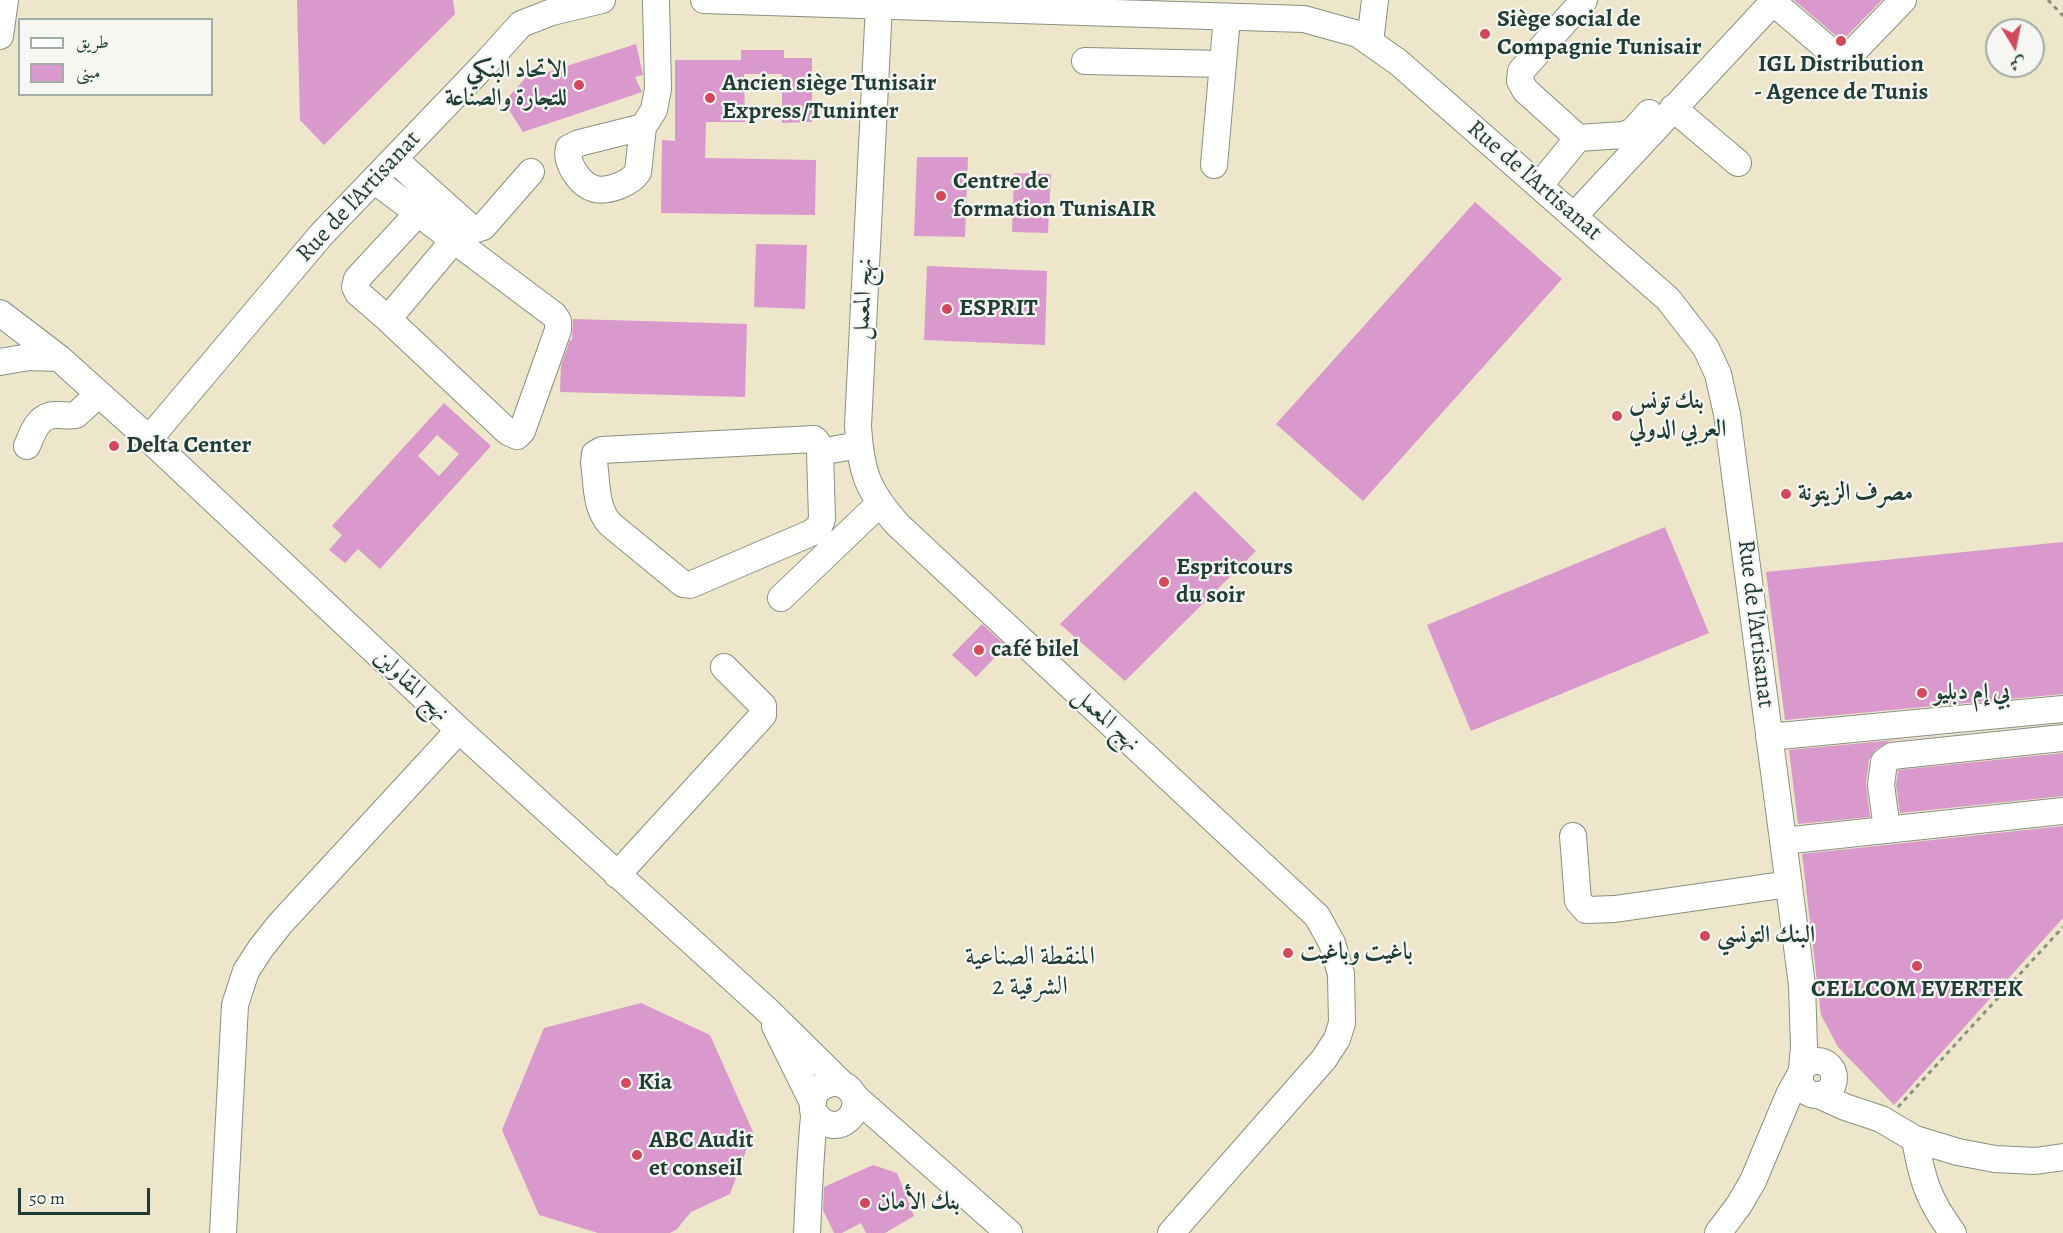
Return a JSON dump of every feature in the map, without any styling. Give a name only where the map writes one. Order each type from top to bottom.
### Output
[{"type":"street","points":[[0,36],[5,0]]},
{"type":"street","name":"Rue de l'Artisanat","points":[[149,439],[321,235],[521,24],[552,12],[602,0]]},
{"type":"street","points":[[644,127],[654,110],[658,89],[656,0]]},
{"type":"street","name":"Rue de l'Artisanat","points":[[704,0],[1304,19],[1358,34],[1398,62],[1668,299],[1706,348],[1718,374],[1727,414],[1815,1077]]},
{"type":"street","points":[[1370,42],[1375,0]]},
{"type":"street","points":[[1584,0],[1521,71],[1520,81],[1525,90],[1578,138],[1623,135],[1633,130],[1767,1]]},
{"type":"street","points":[[1767,1],[1835,55],[1842,58],[1850,55],[1903,0]]},
{"type":"street","points":[[1574,216],[1767,1]]},
{"type":"street","name":"نهج المعمل","points":[[879,5],[858,426],[860,458],[867,480],[879,504],[898,525],[1317,916],[1332,944],[1341,974],[1342,1023],[1324,1059],[1171,1233]]},
{"type":"street","points":[[1214,165],[1227,17]]},
{"type":"street","points":[[1085,61],[1223,64]]},
{"type":"street","points":[[1673,108],[1738,163]]},
{"type":"street","points":[[1539,186],[1578,138]]},
{"type":"street","points":[[394,159],[470,228],[477,229],[483,227],[531,172]]},
{"type":"street","points":[[374,180],[418,213],[554,315],[558,321],[558,330],[522,430],[517,436],[508,432],[358,293],[355,287],[357,279],[418,213]]},
{"type":"street","points":[[388,319],[454,240]]},
{"type":"street","points":[[0,315],[6,336],[5,349],[0,361]]},
{"type":"street","name":"نهج المقاولين","points":[[0,315],[59,358],[149,439],[459,730],[767,1010],[849,1090],[1010,1233]]},
{"type":"street","points":[[0,361],[29,357],[59,358]]},
{"type":"street","points":[[27,446],[36,424],[43,418],[76,415],[99,394]]},
{"type":"street","points":[[814,439],[820,452],[822,519],[819,527],[811,533],[690,585],[683,584],[610,524],[600,510],[594,462],[595,454],[602,450],[814,439]]},
{"type":"street","points":[[820,452],[859,445]]},
{"type":"street","points":[[781,598],[879,504]]},
{"type":"street","points":[[617,874],[763,715],[763,706],[724,667]]},
{"type":"street","points":[[1769,737],[2063,709]]},
{"type":"street","points":[[223,1233],[235,1005],[246,971],[280,924],[459,730]]},
{"type":"street","points":[[1887,829],[1881,785],[1884,762],[1892,756],[2063,738]]},
{"type":"street","points":[[1783,841],[2063,811]]},
{"type":"street","points":[[1573,836],[1578,901],[1586,910],[1625,908],[1789,884]]},
{"type":"street","name":"نهج المقاولين","points":[[767,1010],[825,1116],[901,1137]]},
{"type":"street","points":[[1718,1233],[1753,1181],[1766,1149],[1815,1077],[1915,1139],[1959,1152],[1995,1159],[2035,1161],[2063,1157]]},
{"type":"street","points":[[807,1233],[810,1159],[825,1116],[814,1095],[826,1084],[835,1083],[849,1090],[854,1113],[849,1120],[825,1116]]},
{"type":"street","points":[[1915,1139],[1922,1178],[1933,1204],[1953,1233]]},
{"type":"path","points":[[2048,0],[2063,15]]},
{"type":"path","points":[[1883,1120],[2063,927]]},
{"type":"building","points":[[297,0],[453,0],[455,14],[324,145],[300,120]]},
{"type":"building","points":[[1794,0],[1882,0],[1842,41]]},
{"type":"building","name":"الاتحاد البنكي للتجارة والصناعة","points":[[636,44],[643,75],[635,77],[642,92],[523,132],[504,102],[537,65],[548,72]]},
{"type":"building","points":[[741,50],[784,50],[784,58],[812,58],[812,122],[782,123],[782,74],[744,74],[745,122],[706,122],[705,158],[816,160],[815,215],[661,213],[662,140],[675,141],[675,60],[741,60]]},
{"type":"building","name":"Centre de formation TunisAIR","points":[[917,157],[968,157],[965,237],[914,236]]},
{"type":"building","points":[[1014,173],[1051,174],[1048,233],[1012,232]]},
{"type":"building","points":[[1475,202],[1562,279],[1363,501],[1276,424]]},
{"type":"building","points":[[756,244],[807,245],[805,309],[754,307]]},
{"type":"building","points":[[927,266],[1047,271],[1045,345],[924,340]]},
{"type":"building","points":[[573,319],[747,324],[745,397],[560,392],[561,365],[570,340],[572,340]]},
{"type":"building","points":[[444,403],[491,446],[380,569],[358,549],[345,563],[329,550],[342,535],[332,526]],"holes":[[[437,435],[459,454],[439,476],[418,456]]]},
{"type":"building","name":"Espritcours du soir","points":[[1195,491],[1256,551],[1125,681],[1060,624]]},
{"type":"building","points":[[1665,527],[1709,633],[1471,731],[1427,625]]},
{"type":"building","points":[[2063,542],[2063,694],[1785,720],[1766,572]]},
{"type":"building","name":"café bilel","points":[[982,624],[1006,646],[976,677],[952,655]]},
{"type":"building","points":[[1948,735],[1890,741],[1875,750],[1869,760],[1866,783],[1870,817],[1798,824],[1789,750]]},
{"type":"building","points":[[2063,753],[2063,796],[1900,813],[1896,785],[1898,770]]},
{"type":"building","name":"CELLCOM EVERTEK","points":[[2063,826],[2063,918],[1894,1105],[1838,1047],[1821,1015],[1802,854]]},
{"type":"building","name":"Kia","points":[[641,1003],[710,1035],[753,1132],[730,1194],[691,1212],[677,1229],[670,1233],[598,1233],[539,1215],[502,1130],[544,1028]]},
{"type":"building","name":"بنك الأمان","points":[[873,1165],[897,1173],[914,1216],[885,1233],[866,1233],[861,1223],[842,1233],[834,1233],[823,1210],[824,1187]]},
{"type":"place","name":"Siège social de Compagnie Tunisair","points":[[1485,34]]},
{"type":"place","name":"IGL Distribution - Agence de Tunis","points":[[1841,41]]},
{"type":"place","name":"الاتحاد البنكي للتجارة والصناعة","points":[[579,85]]},
{"type":"place","name":"Ancien siège Tunisair Express/Tuninter","points":[[710,98]]},
{"type":"place","name":"Centre de formation TunisAIR","points":[[941,196]]},
{"type":"place","name":"ESPRIT","points":[[947,309]]},
{"type":"place","name":"بنك تونس العربي الدولي","points":[[1617,416]]},
{"type":"place","name":"Delta Center","points":[[114,446]]},
{"type":"place","name":"مصرف الزيتونة","points":[[1786,494]]},
{"type":"place","name":"Espritcours du soir","points":[[1164,582]]},
{"type":"place","name":"café bilel","points":[[979,650]]},
{"type":"place","name":"بي إم دبليو","points":[[1922,693]]},
{"type":"place","name":"البنك التونسي","points":[[1705,936]]},
{"type":"place","name":"باغيت وباغيت","points":[[1288,953]]},
{"type":"place","name":"CELLCOM EVERTEK","points":[[1917,966]]},
{"type":"place","name":"Kia","points":[[626,1083]]},
{"type":"place","name":"ABC Audit et conseil","points":[[637,1155]]},
{"type":"place","name":"بنك الأمان","points":[[865,1203]]},
{"type":"district","name":"المنقطة الصناعية الشرقية 2","points":[[1030,973]]}]
